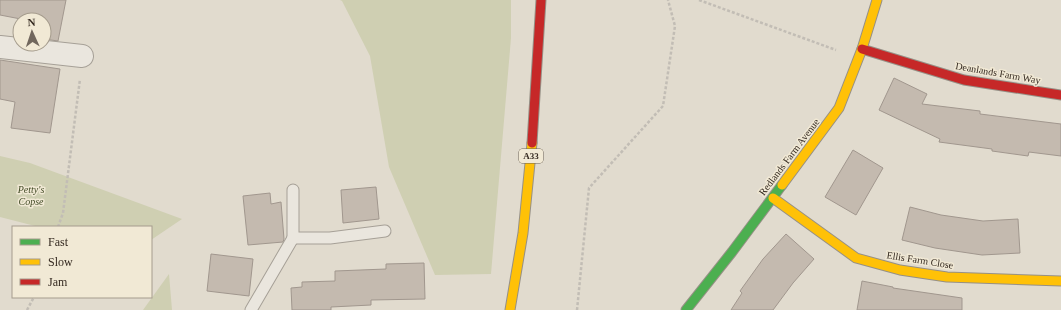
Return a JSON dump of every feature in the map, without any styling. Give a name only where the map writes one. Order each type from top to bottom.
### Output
[{"type":"main road","name":"A33","points":[[510,310],[516,280],[528,193],[537,91],[541,0]]},
{"type":"main road","name":"Redlands Farm Avenue","points":[[686,310],[732,252],[839,108],[862,49],[877,0]]},
{"type":"main road","name":"Deanlands Farm Way","points":[[862,49],[964,80],[1061,95]]},
{"type":"main road","name":"Ellis Farm Close","points":[[772,198],[856,258],[900,270],[946,277],[1061,281]]},
{"type":"street","points":[[0,47],[82,56]]},
{"type":"lane","points":[[251,310],[293,238],[293,190]]},
{"type":"lane","points":[[293,238],[330,238],[384,231]]},
{"type":"path","points":[[577,310],[590,188],[663,106],[675,26],[668,0]]},
{"type":"path","points":[[700,0],[838,51]]},
{"type":"path","points":[[58,226],[63,213],[82,56]]},
{"type":"path","points":[[27,310],[33,298]]},
{"type":"green space","points":[[340,0],[511,0],[511,38],[491,274],[435,275],[389,167],[370,56],[342,1]]},
{"type":"green space","name":"Petty's Copse","points":[[0,156],[30,163],[182,219],[152,239],[152,226],[35,226],[0,217]]},
{"type":"green space","points":[[169,274],[172,310],[143,310]]},
{"type":"building","points":[[0,0],[66,0],[58,41],[52,40],[52,12],[12,12],[12,17],[0,15]]},
{"type":"building","points":[[0,60],[60,69],[50,133],[11,128],[15,102],[0,99]]},
{"type":"building","points":[[894,78],[927,94],[922,104],[980,111],[980,114],[1061,124],[1061,156],[1029,152],[1028,156],[992,151],[992,149],[939,142],[940,139],[879,110]]},
{"type":"building","points":[[853,150],[883,168],[856,215],[825,197]]},
{"type":"building","points":[[376,187],[379,219],[343,223],[341,190]]},
{"type":"building","points":[[270,193],[271,204],[281,202],[283,242],[248,245],[243,196]]},
{"type":"building","points":[[910,207],[941,215],[983,221],[1018,219],[1020,253],[982,255],[935,248],[902,240]]},
{"type":"building","points":[[786,234],[814,259],[793,283],[773,310],[731,310],[742,293],[740,291],[763,259]]},
{"type":"building","points":[[211,254],[253,259],[249,296],[207,291]]},
{"type":"building","points":[[424,263],[425,299],[371,300],[371,305],[331,307],[331,310],[292,310],[291,288],[302,287],[302,282],[335,281],[335,271],[386,269],[386,264]]},
{"type":"building","points":[[862,281],[893,288],[962,298],[962,310],[857,310]]},
{"type":"traffic: fast","points":[[686,310],[782,185]]},
{"type":"traffic: slow","points":[[782,185],[839,108],[862,49],[877,0]]},
{"type":"traffic: slow","points":[[510,310],[523,233],[532,143]]},
{"type":"traffic: slow","points":[[773,198],[856,258],[900,270],[947,277],[1061,281]]},
{"type":"traffic: jam","points":[[532,143],[541,0]]},
{"type":"traffic: jam","points":[[862,49],[964,80],[1061,95]]}]
